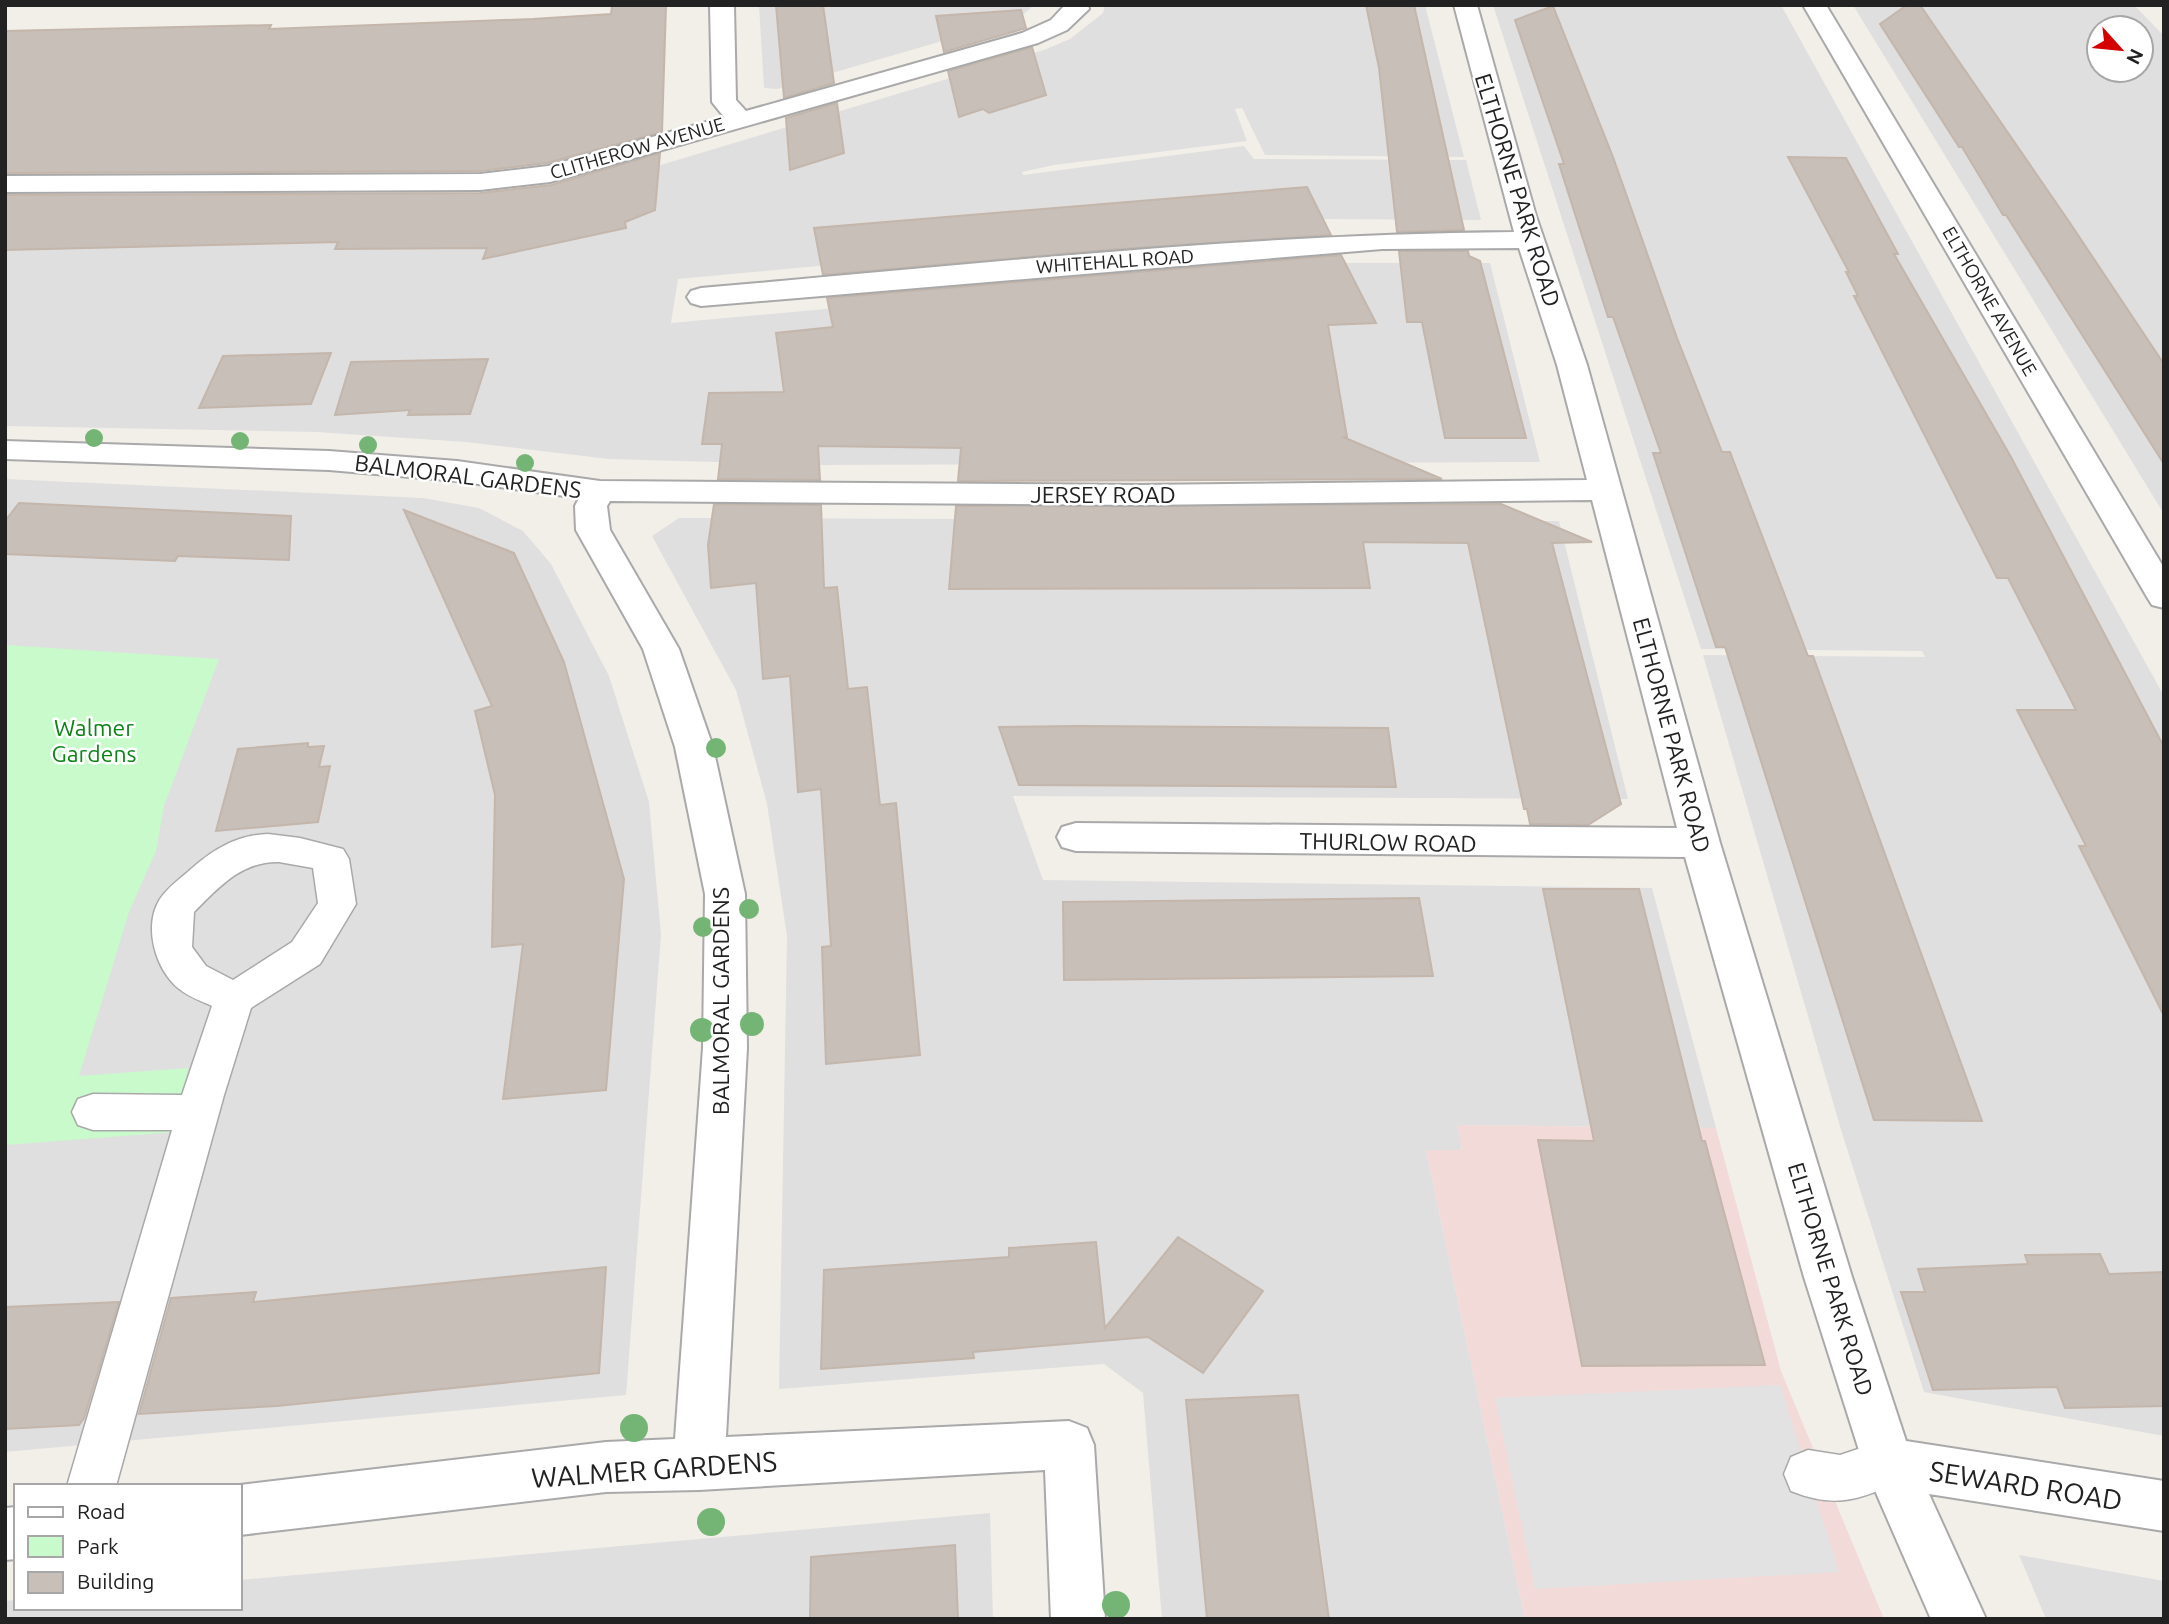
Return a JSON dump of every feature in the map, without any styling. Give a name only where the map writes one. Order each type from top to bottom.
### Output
[{"type":"street","points":[[722,5],[724,102],[740,119]]},
{"type":"street","name":"CLITHEROW AVENUE","points":[[5,184],[480,182],[550,174],[1030,38],[1059,25],[1077,9],[1076,5]]},
{"type":"street","name":"ELTHORNE PARK ROAD","points":[[1465,5],[1530,240],[1572,365],[1700,843],[1828,1277],[1888,1463],[1959,1619]]},
{"type":"street","name":"ELTHORNE AVENUE","points":[[1814,5],[2164,597]]},
{"type":"street","name":"WHITEHALL ROAD","points":[[701,298],[1053,266],[1382,241],[1530,240]]},
{"type":"street","name":"BALMORAL GARDENS","points":[[5,450],[123,451],[341,461],[440,470],[600,491],[591,506],[593,530],[661,649],[694,747],[724,894],[725,1048],[699,1465]]},
{"type":"street","name":"JERSEY ROAD","points":[[600,491],[1140,495],[1606,490]]},
{"type":"street","name":"THURLOW ROAD","points":[[1076,837],[1700,843]]},
{"type":"street","name":"WALMER GARDENS","points":[[242,1510],[606,1468],[1069,1445],[1078,1619]]},
{"type":"street","name":"SEWARD ROAD","points":[[1888,1463],[2164,1506]]},
{"type":"lane","points":[[92,1484],[234,999]]},
{"type":"lane","points":[[93,1112],[199,1114]]},
{"type":"lane","points":[[1808,1474],[1840,1479],[1888,1463]]},
{"type":"shaded area","points":[[759,5],[1034,5],[1018,19],[777,89],[764,88]]},
{"type":"shaded area","points":[[1105,5],[1425,5],[1464,157],[1265,155],[1242,108],[1235,109],[1247,141],[1054,165],[1022,172],[1023,175],[1244,146],[1254,159],[1466,160],[1481,220],[1321,219],[678,279],[671,323],[1330,263],[1490,263],[1540,462],[826,465],[609,459],[466,442],[316,432],[5,426],[5,204],[486,204],[574,191],[1044,50],[1070,39],[1103,13]]},
{"type":"shaded area","points":[[1493,5],[1781,5],[2164,696],[2164,1436],[1924,1392],[1842,1133],[1703,655],[1925,657],[1922,651],[1701,649]]},
{"type":"shaded area","points":[[1853,5],[2134,5],[2143,14],[2085,14],[2085,84],[2155,84],[2155,27],[2164,36],[2164,514]]},
{"type":"shaded area","points":[[5,479],[423,498],[479,508],[523,531],[551,564],[609,676],[649,802],[661,935],[626,1395],[5,1452]]},
{"type":"shaded area","points":[[679,518],[1559,521],[1628,799],[1013,796],[1043,880],[1652,888],[1716,1128],[1458,1125],[1462,1151],[1426,1150],[1525,1619],[1162,1619],[1143,1393],[1104,1364],[779,1389],[787,936],[767,804],[736,690],[652,536]]},
{"type":"shaded area","points":[[1457,1125],[1716,1128],[1781,1371],[1884,1619],[1525,1619],[1426,1150],[1462,1150]]},
{"type":"shaded area","points":[[1780,1385],[1839,1572],[1535,1589],[1495,1398]]},
{"type":"shaded area","points":[[990,1513],[993,1619],[5,1619],[5,1601],[14,1600],[14,1610],[242,1610],[242,1580]]},
{"type":"shaded area","points":[[2019,1555],[2164,1581],[2164,1619],[2046,1619]]},
{"type":"green space","name":"Walmer Gardens","points":[[5,645],[219,659],[164,806],[156,851],[129,912],[79,1076],[188,1068],[175,1132],[5,1145]]},
{"type":"building","points":[[612,5],[666,5],[662,132],[547,163],[480,171],[5,173],[5,31],[271,25],[269,29],[533,19],[611,14]]},
{"type":"building","points":[[776,5],[823,5],[834,83],[784,98]]},
{"type":"building","points":[[1366,5],[1414,5],[1464,230],[1397,232],[1379,68]]},
{"type":"building","points":[[1907,5],[1920,5],[2164,364],[2164,464],[2006,215],[2003,215],[1962,147],[1959,147],[1880,24]]},
{"type":"building","points":[[1553,6],[1613,157],[1677,338],[1722,452],[1730,452],[1808,656],[1813,656],[1982,1121],[1874,1120],[1725,647],[1716,647],[1653,453],[1661,453],[1613,317],[1608,317],[1559,164],[1564,164],[1515,20]]},
{"type":"building","points":[[1021,10],[1026,28],[944,52],[936,16]]},
{"type":"building","points":[[1032,47],[1046,95],[989,113],[983,109],[959,117],[948,71]]},
{"type":"building","points":[[837,103],[844,153],[790,170],[786,118]]},
{"type":"building","points":[[660,153],[655,210],[625,222],[626,228],[483,259],[487,248],[335,249],[338,242],[5,250],[5,195],[480,193],[551,185]]},
{"type":"building","points":[[1788,157],[1846,158],[1898,254],[1894,254],[2011,457],[2164,747],[2164,1016],[2079,846],[2086,846],[2017,710],[2076,710],[2008,578],[1997,578],[1854,296],[1858,296],[1846,272],[1849,272]]},
{"type":"building","points":[[1307,187],[1331,235],[1107,250],[823,275],[814,228]]},
{"type":"building","points":[[1399,251],[1468,251],[1469,256],[1480,261],[1526,438],[1445,438],[1422,322],[1407,322]]},
{"type":"building","points":[[1341,255],[1376,323],[1328,325],[1347,437],[1343,437],[1442,479],[958,481],[961,448],[818,446],[820,480],[718,479],[722,444],[702,444],[709,393],[784,392],[776,333],[833,327],[827,298]]},
{"type":"building","points":[[331,353],[311,404],[199,408],[223,356]]},
{"type":"building","points":[[488,359],[470,414],[408,415],[410,410],[335,415],[351,362]]},
{"type":"building","points":[[19,503],[291,516],[289,560],[178,556],[175,561],[5,554],[5,521]]},
{"type":"building","points":[[714,504],[821,505],[824,588],[837,587],[848,689],[867,687],[880,805],[896,803],[920,1055],[826,1064],[822,947],[831,946],[821,789],[798,792],[790,676],[763,679],[756,583],[711,588],[708,545]]},
{"type":"building","points":[[1501,504],[1592,542],[1552,543],[1621,804],[1588,825],[1530,824],[1527,809],[1524,809],[1468,543],[1363,542],[1370,588],[949,589],[956,506]]},
{"type":"building","points":[[404,510],[514,553],[564,662],[624,879],[606,1090],[503,1099],[523,944],[492,947],[495,795],[475,711],[492,706]]},
{"type":"building","points":[[999,727],[1388,728],[1396,787],[1019,785]]},
{"type":"building","points":[[308,743],[308,747],[324,746],[319,767],[330,766],[318,822],[216,831],[238,749]]},
{"type":"building","points":[[1543,889],[1639,889],[1702,1141],[1705,1141],[1765,1365],[1582,1366],[1538,1140],[1594,1141]]},
{"type":"building","points":[[1419,898],[1433,976],[1064,980],[1063,902]]},
{"type":"building","points":[[1178,1237],[1263,1291],[1203,1373],[1148,1337],[973,1352],[974,1358],[821,1369],[824,1270],[1009,1257],[1009,1248],[1096,1242],[1105,1328]]},
{"type":"building","points":[[2100,1254],[2109,1274],[2164,1272],[2164,1406],[2065,1408],[2057,1387],[1933,1390],[1901,1292],[1925,1292],[1918,1269],[2028,1264],[2025,1255]]},
{"type":"building","points":[[606,1267],[599,1373],[277,1406],[139,1414],[171,1298],[256,1292],[253,1302]]},
{"type":"building","points":[[119,1302],[84,1418],[79,1425],[5,1429],[5,1307]]},
{"type":"building","points":[[1298,1395],[1329,1619],[1207,1619],[1186,1400]]},
{"type":"building","points":[[955,1545],[958,1619],[810,1619],[811,1557]]}]
